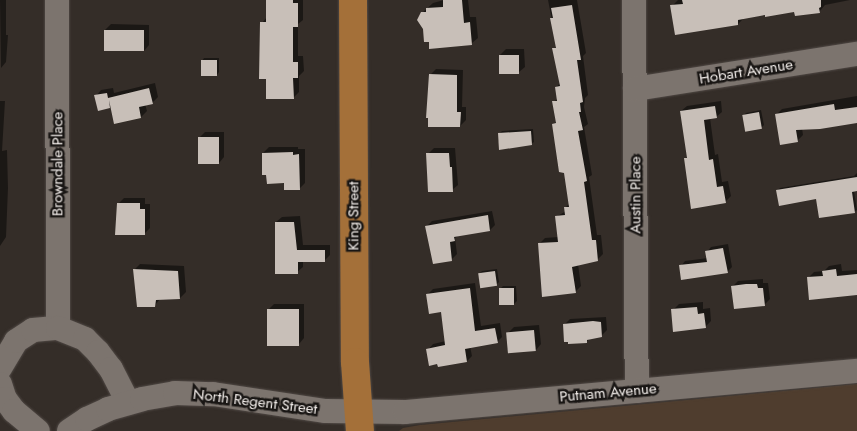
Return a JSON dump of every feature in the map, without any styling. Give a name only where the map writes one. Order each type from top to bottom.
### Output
[{"type":"main road","name":"King Street","points":[[353,0],[356,362],[360,421]]},
{"type":"street","name":"Browndale Place","points":[[57,0],[58,328]]},
{"type":"street","name":"Austin Place","points":[[634,0],[637,391]]},
{"type":"street","name":"Hobart Avenue","points":[[635,89],[857,54]]},
{"type":"street","points":[[0,368],[16,342],[33,330],[58,328],[86,339],[111,369],[128,403]]},
{"type":"street","name":"Putnam Avenue","points":[[360,421],[405,412],[857,371]]},
{"type":"street","points":[[0,386],[14,411],[38,431]]},
{"type":"street","name":"North Regent Street","points":[[69,431],[87,419],[128,403],[175,393],[213,394],[326,411],[360,421]]},
{"type":"shaded area","points":[[857,384],[857,431],[399,431],[403,428],[420,425]]},
{"type":"building","points":[[266,0],[293,0],[293,3],[298,3],[298,27],[293,27],[293,62],[298,62],[298,78],[293,78],[294,99],[266,99],[266,79],[259,79],[260,22],[266,22]]},
{"type":"building","points":[[443,0],[462,0],[464,23],[470,22],[472,45],[429,49],[429,42],[424,42],[423,29],[417,20],[421,12],[426,12],[426,8],[443,7]]},
{"type":"building","points":[[682,0],[821,0],[821,7],[819,8],[820,13],[795,16],[794,12],[765,17],[765,15],[738,20],[738,25],[675,35],[670,5],[683,4]]},
{"type":"building","points":[[572,5],[581,60],[577,60],[583,102],[580,103],[581,112],[579,112],[583,130],[578,131],[587,181],[584,182],[592,240],[596,240],[598,261],[572,267],[576,293],[542,297],[538,243],[558,242],[555,216],[565,215],[564,207],[569,207],[564,173],[559,172],[552,124],[556,123],[552,101],[557,101],[555,87],[560,86],[552,48],[556,48],[550,18],[553,18],[551,8]]},
{"type":"building","points":[[104,30],[144,30],[144,51],[104,51]]},
{"type":"building","points":[[499,55],[519,55],[519,74],[499,74]]},
{"type":"building","points":[[201,60],[217,60],[217,76],[201,76]]},
{"type":"building","points":[[429,74],[457,75],[457,112],[461,112],[460,127],[428,127],[428,118],[426,118]]},
{"type":"building","points":[[149,88],[153,104],[139,107],[141,118],[114,124],[109,100],[110,108],[98,111],[94,95],[107,93],[108,98]]},
{"type":"building","points":[[834,104],[835,110],[857,107],[857,123],[820,129],[796,130],[798,142],[780,145],[775,114]]},
{"type":"building","points":[[715,106],[717,118],[704,120],[709,160],[713,159],[717,187],[723,186],[726,203],[691,209],[684,158],[687,158],[680,111]]},
{"type":"building","points":[[759,112],[762,129],[745,132],[742,115]]},
{"type":"building","points":[[531,131],[532,145],[499,150],[498,133]]},
{"type":"building","points":[[198,137],[219,137],[219,164],[198,164]]},
{"type":"building","points":[[293,152],[293,155],[299,154],[300,190],[284,190],[284,183],[267,184],[266,175],[262,175],[262,153]]},
{"type":"building","points":[[426,153],[449,153],[450,167],[452,167],[453,192],[428,192]]},
{"type":"building","points":[[857,177],[857,191],[852,192],[855,213],[819,218],[816,199],[779,206],[776,190]]},
{"type":"building","points":[[117,203],[140,203],[140,209],[145,209],[145,235],[115,235]]},
{"type":"building","points":[[488,215],[490,231],[454,237],[455,241],[450,242],[452,261],[433,264],[425,226]]},
{"type":"building","points":[[275,222],[294,222],[297,250],[325,250],[325,262],[298,262],[298,274],[275,274]]},
{"type":"building","points":[[723,248],[728,273],[681,280],[679,265],[707,262],[705,251]]},
{"type":"building","points":[[133,269],[178,271],[180,299],[156,300],[155,307],[137,307]]},
{"type":"building","points":[[836,269],[837,276],[857,274],[857,295],[809,300],[807,277],[823,276],[822,271]]},
{"type":"building","points":[[495,271],[497,286],[480,288],[478,273]]},
{"type":"building","points":[[757,284],[758,288],[763,288],[765,306],[734,309],[731,286]]},
{"type":"building","points":[[470,288],[475,331],[495,328],[498,343],[465,349],[467,362],[438,367],[437,364],[429,366],[426,349],[445,345],[441,312],[429,314],[426,294]]},
{"type":"building","points":[[499,288],[514,288],[514,305],[499,305]]},
{"type":"building","points":[[697,307],[698,314],[704,313],[706,328],[673,332],[671,309]]},
{"type":"building","points":[[267,309],[299,309],[299,346],[267,346]]},
{"type":"building","points":[[601,322],[602,337],[587,340],[587,343],[568,344],[568,342],[564,342],[563,324]]},
{"type":"building","points":[[534,330],[536,351],[508,353],[506,332]]}]
